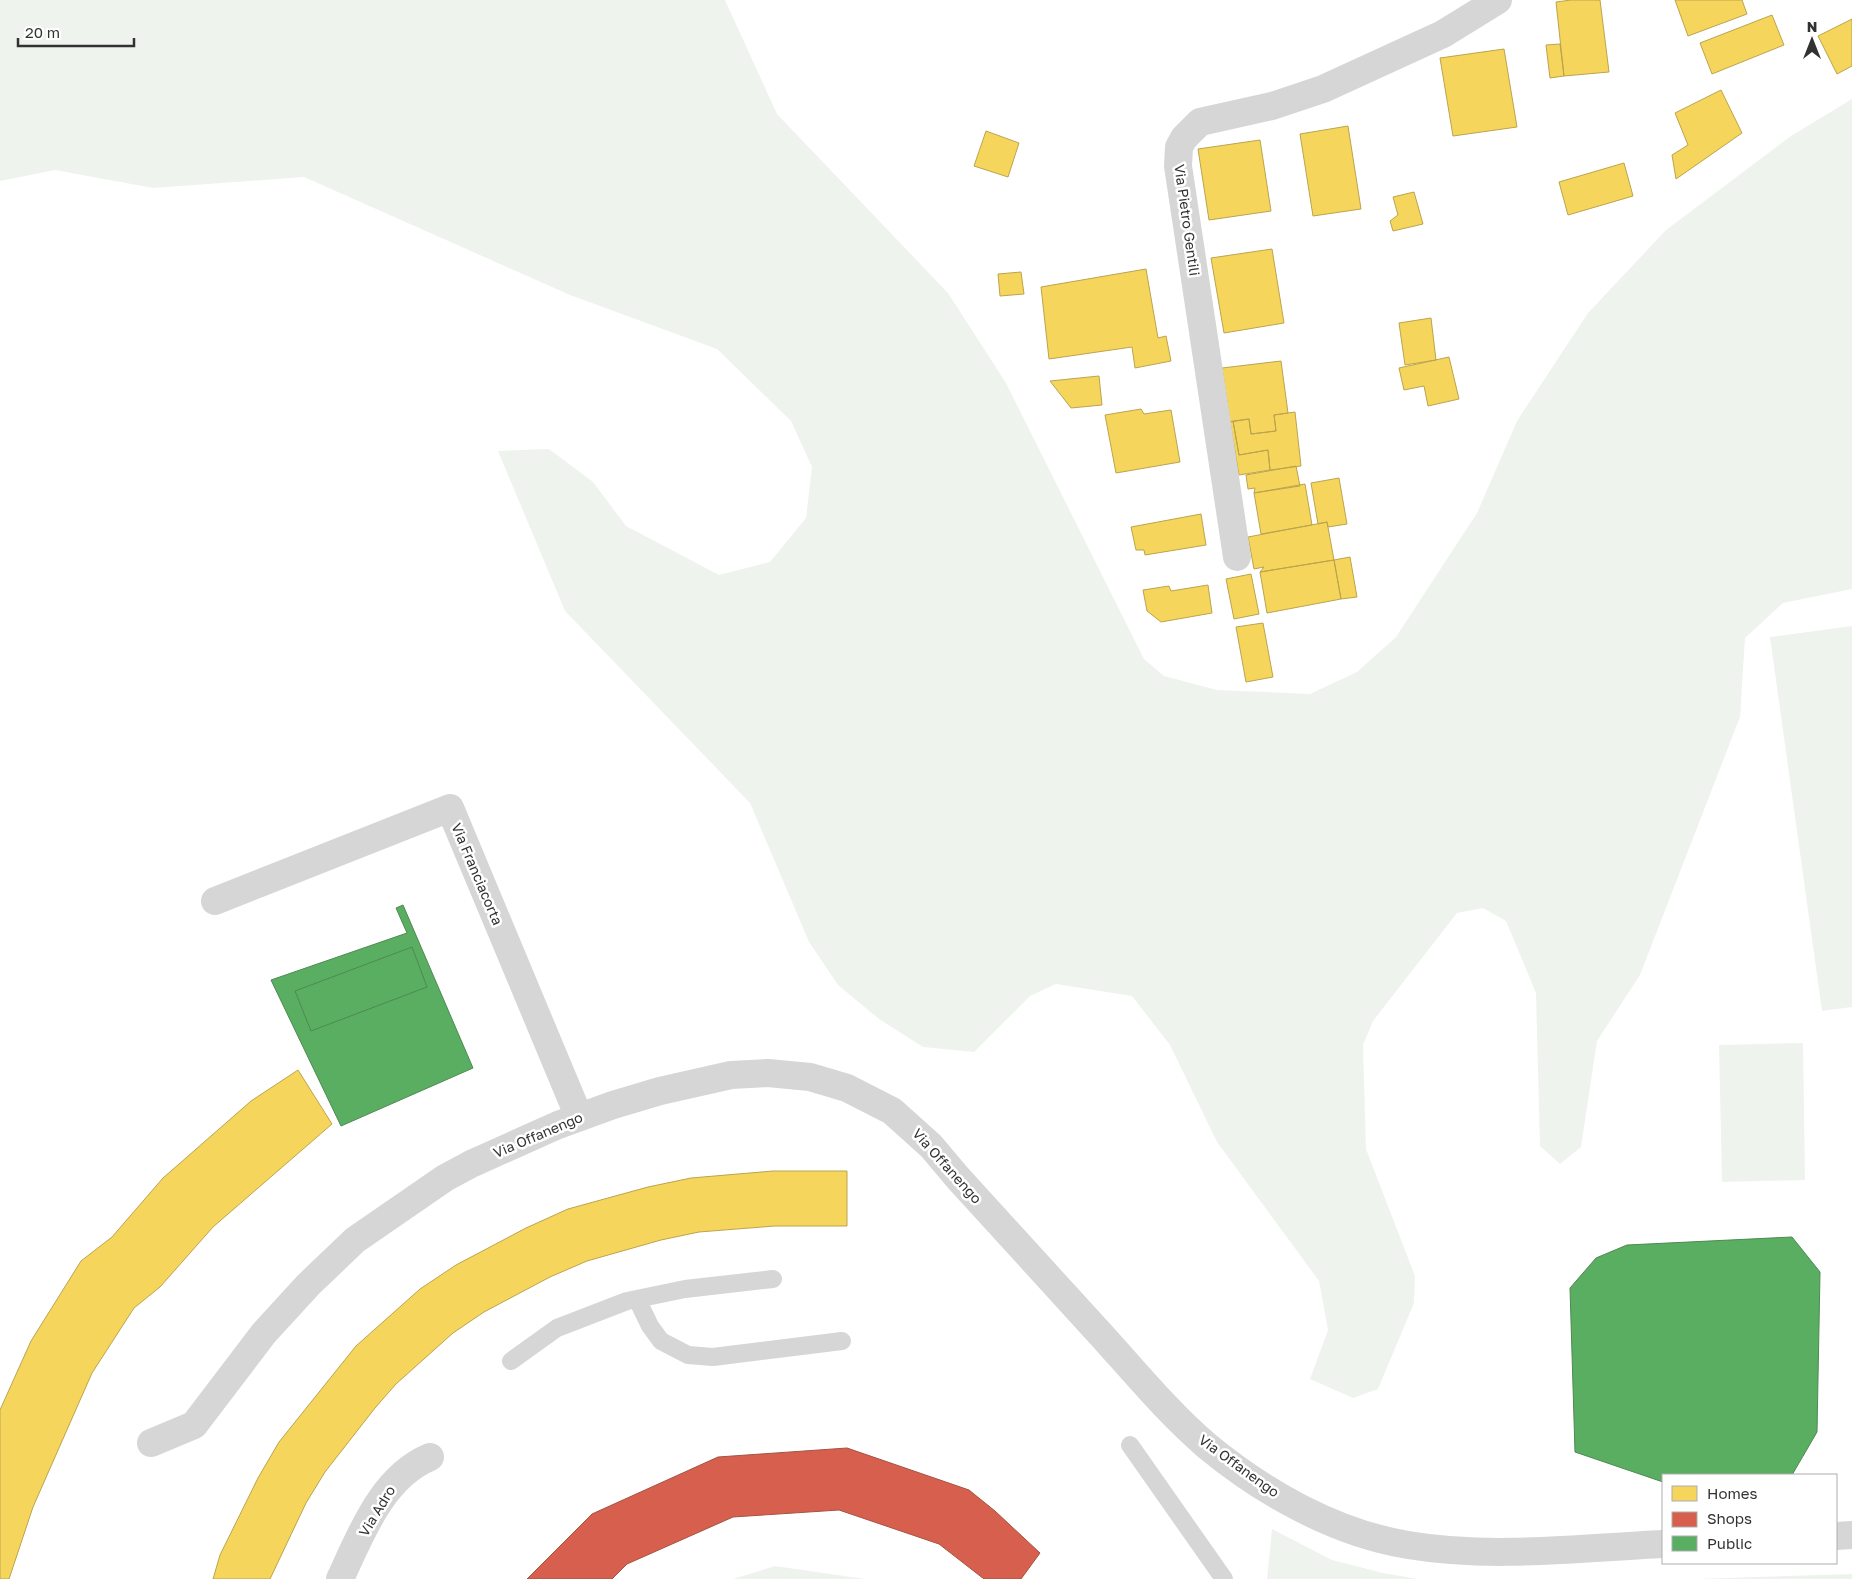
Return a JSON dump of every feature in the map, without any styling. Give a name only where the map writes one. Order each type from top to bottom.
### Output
[{"type":"street","name":"Via Pietro Gentili","points":[[1237,557],[1178,166],[1179,147],[1190,130],[1200,122],[1272,106],[1323,89],[1443,34],[1498,0]]},
{"type":"street","name":"Via Franciacorta","points":[[215,901],[450,808],[579,1117]]},
{"type":"street","name":"Via Offanengo","points":[[151,1443],[194,1426],[264,1333],[308,1284],[355,1240],[444,1178],[530,1137],[579,1117],[660,1091],[731,1075],[786,1074],[810,1077],[847,1088],[892,1111],[922,1136],[1168,1409],[1201,1440],[1252,1479],[1300,1507],[1352,1530],[1407,1545],[1439,1549],[1535,1550],[1662,1544]]},
{"type":"street","name":"Via Adro","points":[[340,1579],[364,1530],[392,1484],[406,1469],[430,1457]]},
{"type":"street","points":[[1837,1536],[1852,1535]]},
{"type":"lane","points":[[511,1361],[557,1328],[636,1299],[685,1289],[773,1279]]},
{"type":"lane","points":[[636,1299],[650,1326],[662,1340],[688,1355],[713,1357],[842,1341]]},
{"type":"lane","points":[[1130,1445],[1224,1579]]},
{"type":"shaded area","points":[[0,0],[725,0],[777,114],[948,293],[1006,383],[1144,659],[1164,676],[1217,690],[1310,694],[1357,672],[1396,637],[1477,513],[1517,421],[1588,313],[1666,230],[1791,136],[1852,99],[1852,589],[1783,603],[1745,638],[1740,717],[1640,975],[1597,1041],[1581,1147],[1560,1164],[1540,1146],[1536,993],[1506,921],[1483,908],[1457,913],[1373,1021],[1363,1045],[1366,1149],[1415,1276],[1414,1303],[1378,1389],[1353,1398],[1310,1379],[1328,1330],[1319,1281],[1217,1142],[1170,1045],[1132,996],[1056,984],[1030,996],[974,1052],[923,1047],[879,1019],[838,985],[809,942],[750,803],[565,611],[498,451],[549,449],[593,482],[626,526],[719,575],[770,562],[806,518],[812,467],[791,421],[717,349],[570,295],[304,177],[153,188],[55,170],[0,181]]},
{"type":"shaded area","points":[[1852,626],[1852,1007],[1822,1011],[1770,637]]},
{"type":"shaded area","points":[[1803,1043],[1805,1180],[1722,1182],[1719,1045]]},
{"type":"shaded area","points":[[1272,1529],[1332,1560],[1383,1573],[1418,1579],[1267,1579]]},
{"type":"shaded area","points":[[775,1566],[865,1579],[733,1579]]},
{"type":"shaded area","points":[[1852,1574],[1852,1579],[1696,1579]]},
{"type":"building: Homes","points":[[1600,0],[1609,72],[1564,76],[1556,2]]},
{"type":"building: Homes","points":[[1675,0],[1742,0],[1747,14],[1688,36]]},
{"type":"building: Homes","points":[[1772,15],[1784,45],[1712,74],[1700,43]]},
{"type":"building: Homes","points":[[1852,19],[1852,66],[1837,74],[1818,36]]},
{"type":"building: Homes","points":[[1560,44],[1564,76],[1550,78],[1546,45]]},
{"type":"building: Homes","points":[[1504,49],[1517,127],[1453,136],[1440,58]]},
{"type":"building: Homes","points":[[1721,90],[1742,133],[1676,179],[1672,155],[1688,145],[1675,113]]},
{"type":"building: Homes","points":[[1348,126],[1361,209],[1313,216],[1300,134]]},
{"type":"building: Homes","points":[[986,131],[1019,143],[1008,177],[974,166]]},
{"type":"building: Homes","points":[[1260,140],[1271,211],[1209,220],[1198,149]]},
{"type":"building: Homes","points":[[1624,163],[1633,196],[1568,215],[1559,182]]},
{"type":"building: Homes","points":[[1414,192],[1423,224],[1393,231],[1390,221],[1398,215],[1393,197]]},
{"type":"building: Homes","points":[[1272,249],[1284,323],[1224,333],[1211,258]]},
{"type":"building: Homes","points":[[1146,269],[1158,338],[1166,336],[1171,361],[1135,368],[1132,347],[1049,359],[1041,287]]},
{"type":"building: Homes","points":[[1021,272],[1024,294],[1000,296],[998,274]]},
{"type":"building: Homes","points":[[1431,318],[1436,360],[1405,365],[1399,323]]},
{"type":"building: Homes","points":[[1449,357],[1459,399],[1428,406],[1424,386],[1404,390],[1399,368]]},
{"type":"building: Homes","points":[[1281,361],[1288,413],[1274,415],[1276,431],[1251,434],[1249,419],[1230,422],[1222,368]]},
{"type":"building: Homes","points":[[1099,376],[1102,405],[1071,408],[1050,381]]},
{"type":"building: Homes","points":[[1141,409],[1144,414],[1171,410],[1180,462],[1116,473],[1105,415]]},
{"type":"building: Homes","points":[[1295,412],[1301,466],[1270,470],[1268,450],[1239,455],[1233,421],[1249,419],[1251,434],[1276,431],[1274,415]]},
{"type":"building: Homes","points":[[1233,421],[1239,455],[1268,450],[1270,470],[1239,475],[1230,422]]},
{"type":"building: Homes","points":[[1296,466],[1300,486],[1254,493],[1255,488],[1248,489],[1246,475]]},
{"type":"building: Homes","points":[[1339,478],[1347,524],[1328,527],[1327,522],[1318,524],[1311,483]]},
{"type":"building: Homes","points":[[1305,484],[1312,525],[1261,534],[1254,493]]},
{"type":"building: Homes","points":[[1201,514],[1206,545],[1145,555],[1144,550],[1136,550],[1131,527]]},
{"type":"building: Homes","points":[[1327,522],[1334,560],[1260,572],[1264,567],[1254,569],[1248,537]]},
{"type":"building: Homes","points":[[1350,557],[1357,597],[1341,599],[1334,560]]},
{"type":"building: Homes","points":[[1334,560],[1341,599],[1267,613],[1260,572]]},
{"type":"building: Homes","points":[[1251,574],[1259,614],[1234,619],[1226,579]]},
{"type":"building: Homes","points":[[1208,585],[1212,613],[1161,622],[1147,611],[1143,590],[1169,586],[1171,591]]},
{"type":"building: Homes","points":[[1263,623],[1273,677],[1246,682],[1236,627]]},
{"type":"building: Homes","points":[[298,1070],[332,1124],[213,1227],[160,1287],[134,1308],[92,1373],[33,1507],[9,1579],[0,1579],[0,1410],[31,1341],[81,1261],[112,1237],[163,1178],[251,1101]]},
{"type":"building: Homes","points":[[773,1171],[847,1171],[847,1226],[775,1226],[699,1232],[661,1240],[587,1261],[550,1277],[484,1312],[453,1333],[396,1384],[375,1408],[325,1472],[306,1503],[270,1579],[213,1579],[220,1555],[258,1478],[279,1442],[356,1346],[420,1289],[456,1265],[526,1228],[568,1209],[648,1187],[691,1178]]},
{"type":"building: Shops","points":[[847,1448],[969,1490],[995,1511],[1040,1553],[1021,1579],[984,1579],[939,1544],[839,1510],[733,1517],[627,1564],[612,1579],[527,1579],[592,1514],[718,1457]]},
{"type":"building: Public","points":[[403,905],[473,1068],[341,1126],[271,980],[407,933],[396,908]]},
{"type":"building: Public","points":[[412,947],[427,987],[311,1031],[295,991]]},
{"type":"building: Public","points":[[1792,1237],[1820,1272],[1817,1432],[1793,1474],[1662,1474],[1662,1482],[1575,1452],[1570,1288],[1596,1258],[1627,1245]]}]
